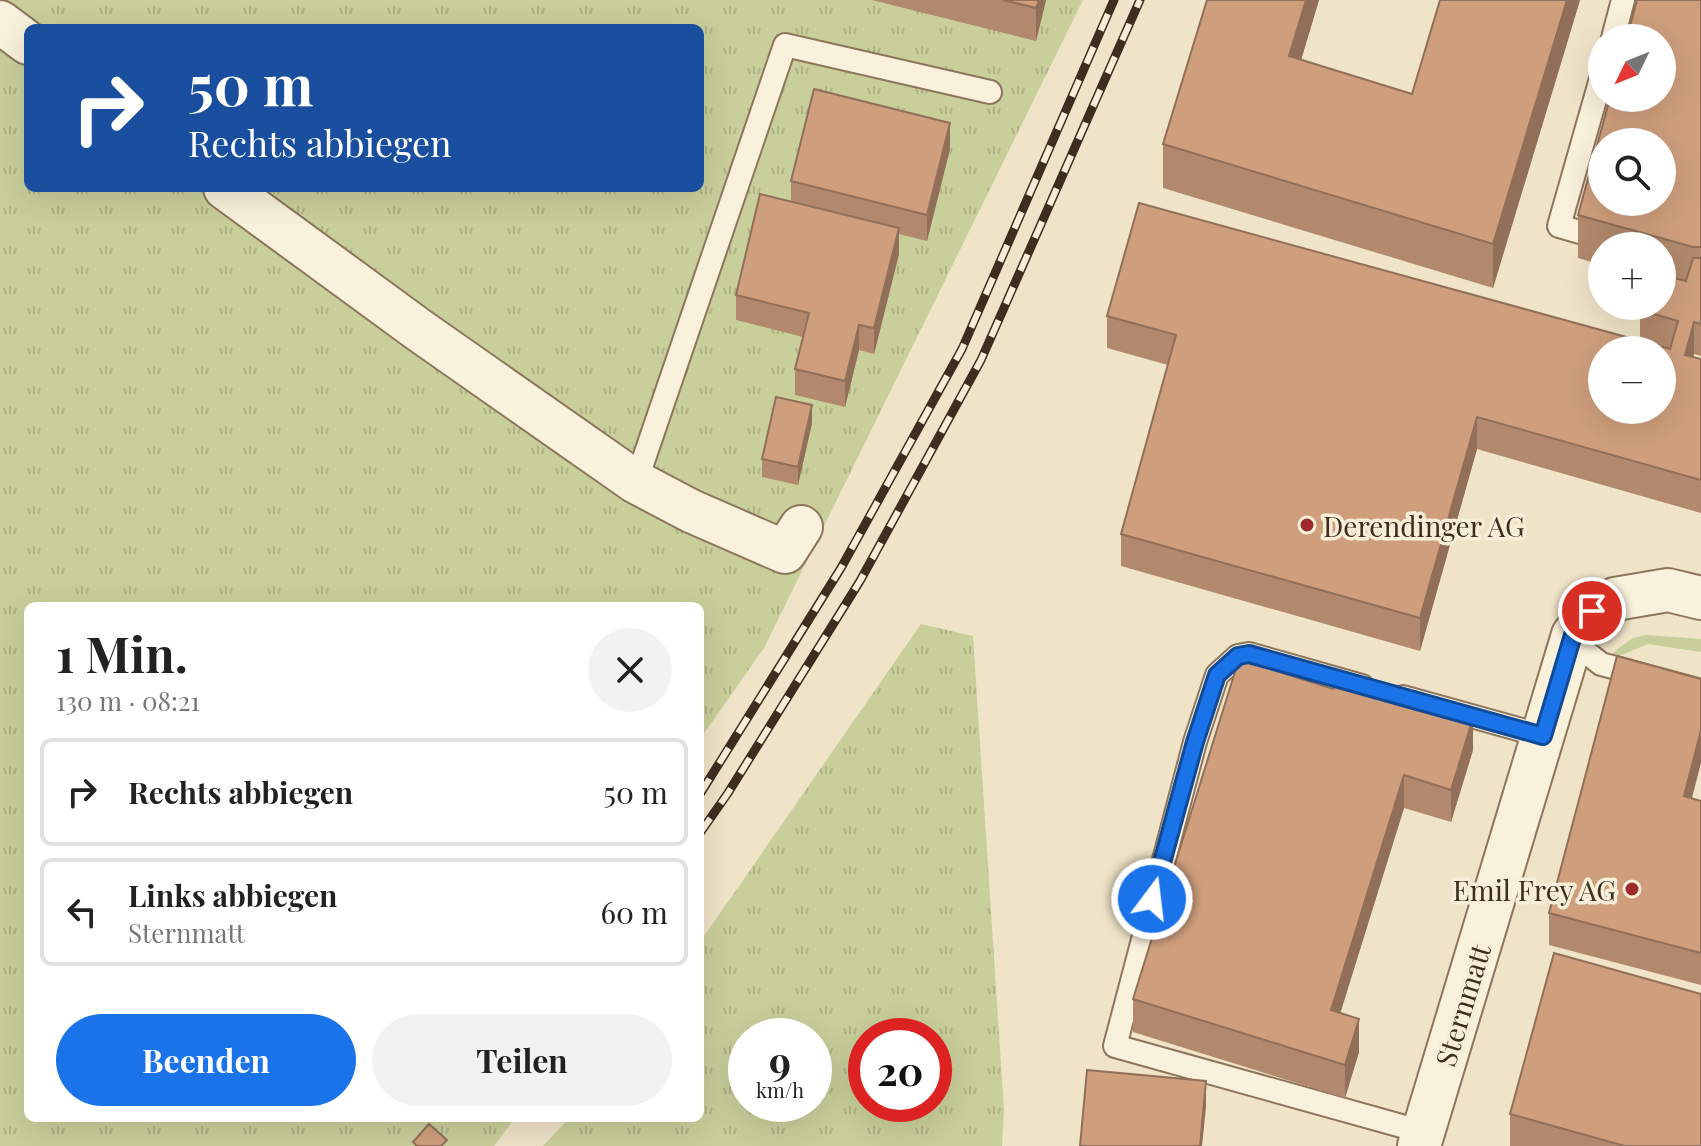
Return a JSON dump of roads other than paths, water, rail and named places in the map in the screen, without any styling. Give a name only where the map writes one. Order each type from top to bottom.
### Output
[{"type":"street","points":[[0,22],[24,40]]},
{"type":"street","points":[[230,192],[419,330],[636,482],[691,511],[785,552],[801,527]]},
{"type":"street","name":"Sternmatt","points":[[1421,1139],[1573,635],[1592,611],[1615,599],[1668,590],[1701,598]]},
{"type":"lane","points":[[1617,24],[1623,0]]},
{"type":"lane","points":[[636,482],[785,45],[990,92]]},
{"type":"lane","points":[[1588,235],[1559,226],[1591,112]]},
{"type":"lane","points":[[1572,641],[1601,664],[1701,691]]},
{"type":"lane","points":[[1421,1139],[1115,1046],[1195,742],[1217,675],[1238,656],[1249,654],[1543,736]]},
{"type":"railway","points":[[704,788],[841,568],[962,349],[1114,0]]},
{"type":"railway","points":[[704,827],[860,581],[981,360],[1140,0]]},
{"type":"place","name":"Derendinger AG","points":[[1307,525]]},
{"type":"place","name":"Emil Frey AG","points":[[1632,889]]}]
